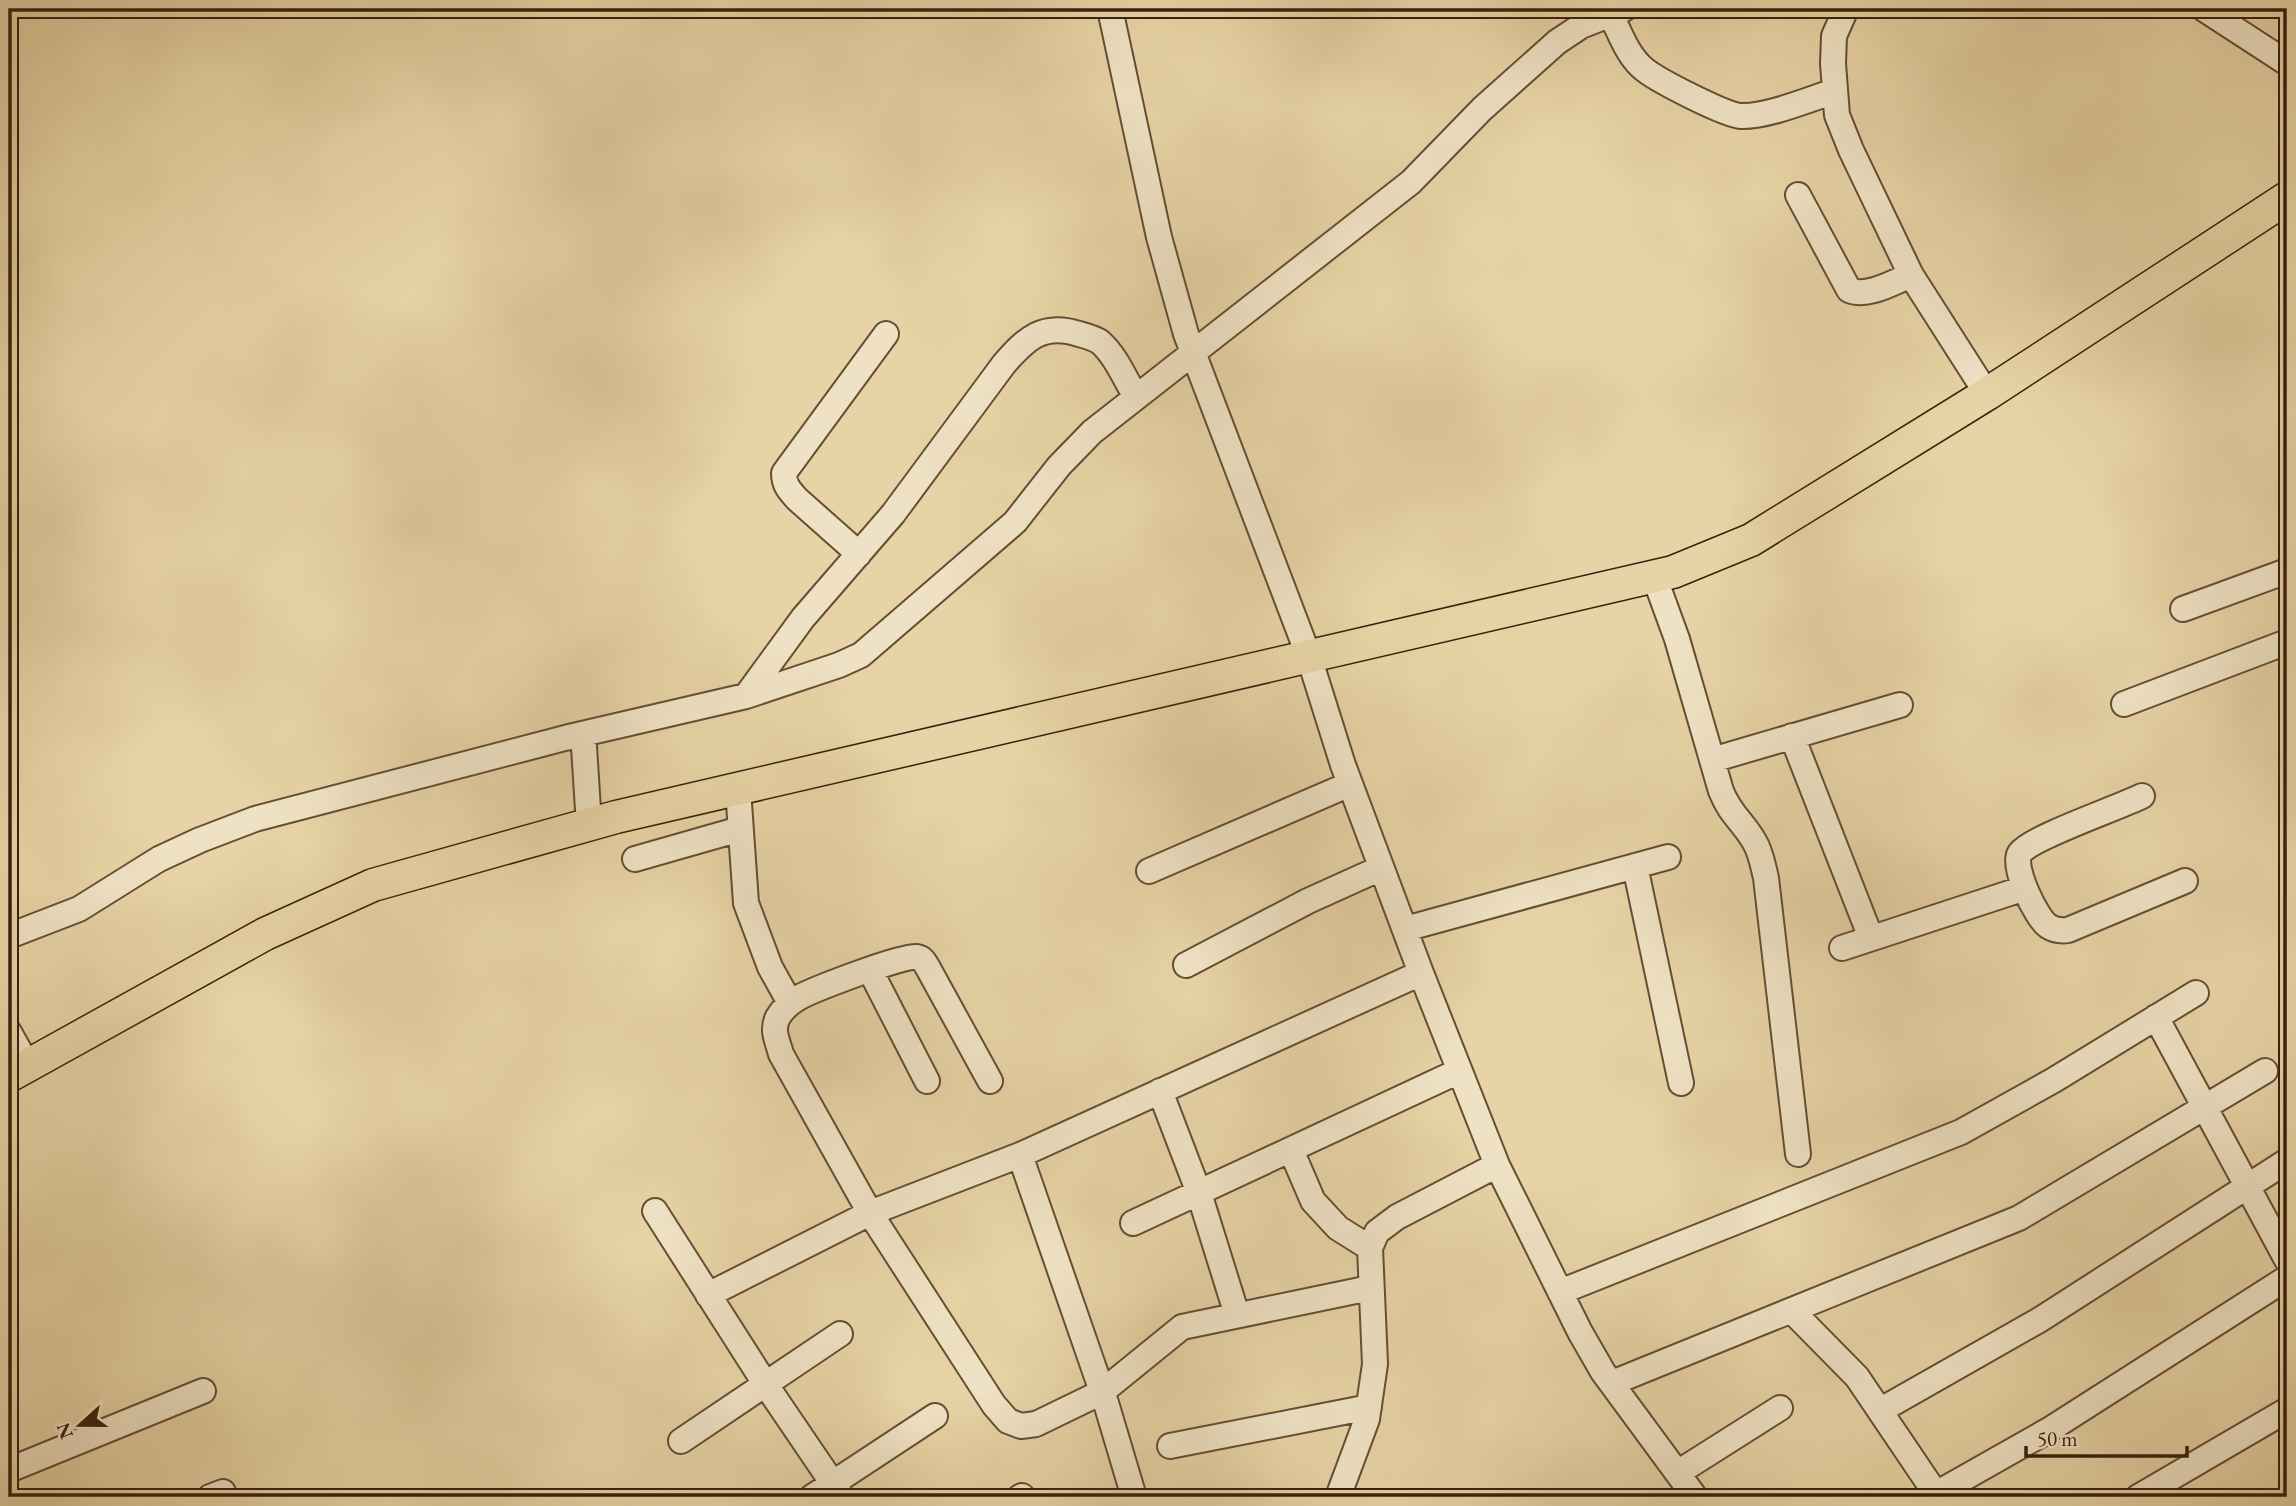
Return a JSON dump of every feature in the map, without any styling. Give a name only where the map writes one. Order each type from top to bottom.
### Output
[{"type":"main road","points":[[18,1071],[265,934],[373,885],[589,825],[738,789],[1673,572],[1751,540],[1987,394],[2287,198]]},
{"type":"street","points":[[1110,9],[1159,237],[1185,334],[1195,353],[1309,657],[1350,784],[1459,1071],[1497,1165],[1580,1332],[1612,1383],[1695,1497]]},
{"type":"street","points":[[1846,9],[1834,36],[1837,115],[1851,150],[1912,275],[1987,394]]},
{"type":"street","points":[[2204,9],[2287,63]]},
{"type":"street","points":[[9,936],[79,909],[159,859],[200,839],[254,819],[565,738],[746,696],[861,655],[1015,522],[1059,466],[1092,432],[1411,182],[1482,109],[1557,42],[1581,26],[1618,12],[1629,51],[1643,69],[1720,111],[1742,116],[1777,109],[1835,91]]},
{"type":"street","points":[[1798,195],[1849,290],[1866,292],[1912,275]]},
{"type":"street","points":[[746,696],[803,618],[893,514],[1004,364],[1022,344],[1039,333],[1057,330],[1071,331],[1098,340],[1110,353],[1136,397]]},
{"type":"street","points":[[859,554],[787,489],[784,473],[886,334]]},
{"type":"street","points":[[2183,608],[2287,571]]},
{"type":"street","points":[[1654,576],[1677,639],[1728,809],[1756,843],[1766,878],[1798,1154]]},
{"type":"street","points":[[2124,704],[2287,642]]},
{"type":"street","points":[[1712,760],[1900,705]]},
{"type":"street","points":[[1792,736],[1871,938]]},
{"type":"street","points":[[584,747],[589,825]]},
{"type":"street","points":[[1149,871],[1350,784]]},
{"type":"street","points":[[738,789],[746,903],[770,967],[790,1003]]},
{"type":"street","points":[[2142,796],[2037,841],[2020,852],[2016,860],[2025,888],[2039,917],[2048,926],[2060,931],[2076,927],[2185,881]]},
{"type":"street","points":[[635,859],[740,829]]},
{"type":"street","points":[[1405,929],[1668,857]]},
{"type":"street","points":[[1635,866],[1681,1083]]},
{"type":"street","points":[[1186,965],[1308,901],[1381,868]]},
{"type":"street","points":[[1842,948],[2025,888]]},
{"type":"street","points":[[990,1081],[923,960],[908,957],[799,998],[790,1003],[776,1021],[775,1032],[781,1054],[870,1213],[994,1405],[1008,1421],[1021,1426],[1036,1424],[1102,1392],[1182,1326],[1370,1288]]},
{"type":"street","points":[[870,970],[927,1081]]},
{"type":"street","points":[[708,1295],[870,1213],[1020,1155],[1421,973]]},
{"type":"street","points":[[1560,1293],[1961,1132],[2054,1080],[2196,993]]},
{"type":"street","points":[[2156,1017],[2287,1260]]},
{"type":"street","points":[[9,1032],[18,1071]]},
{"type":"street","points":[[1133,1223],[1459,1071]]},
{"type":"street","points":[[1612,1383],[2020,1218],[2266,1072]]},
{"type":"street","points":[[1160,1091],[1199,1192],[1237,1315]]},
{"type":"street","points":[[1291,1150],[1313,1201],[1338,1228],[1370,1248]]},
{"type":"street","points":[[1020,1155],[1102,1392],[1134,1497]]},
{"type":"street","points":[[1881,1410],[2041,1319],[2287,1161]]},
{"type":"street","points":[[1338,1497],[1364,1429],[1369,1407],[1375,1364],[1370,1248],[1377,1232],[1397,1217],[1497,1165]]},
{"type":"street","points":[[655,1211],[766,1385],[829,1493],[935,1416]]},
{"type":"street","points":[[1792,1311],[1857,1377],[1881,1410],[1930,1494],[2049,1430],[2287,1278]]},
{"type":"street","points":[[681,1441],[841,1334]]},
{"type":"street","points":[[9,1471],[203,1391]]},
{"type":"street","points":[[1170,1446],[1369,1407]]},
{"type":"street","points":[[1679,1472],[1780,1408]]},
{"type":"street","points":[[2138,1497],[2287,1410]]}]
